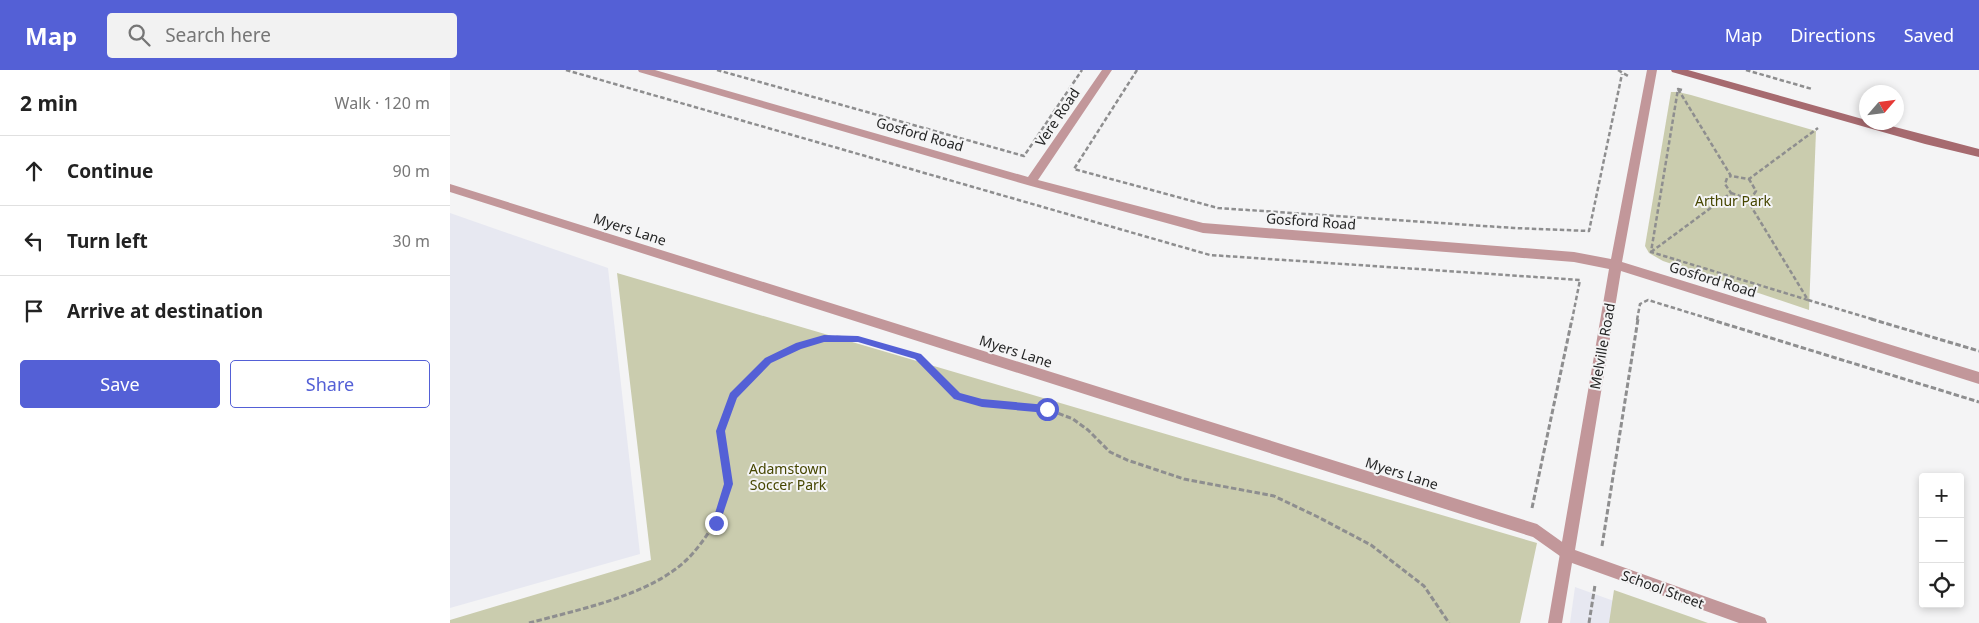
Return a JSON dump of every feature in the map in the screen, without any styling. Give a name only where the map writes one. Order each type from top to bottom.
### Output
[{"type":"main road","points":[[1676,70],[1925,140],[1979,153]]},
{"type":"street","name":"Gosford Road","points":[[643,70],[1031,182],[1203,228],[1574,257],[1616,265],[1979,378]]},
{"type":"street","name":"Vere Road","points":[[1031,182],[1107,70]]},
{"type":"street","name":"Melville Road","points":[[1554,623],[1652,70]]},
{"type":"street","name":"Myers Lane","points":[[450,188],[1537,531],[1567,554]]},
{"type":"street","name":"School Street","points":[[1567,554],[1760,623]]},
{"type":"path","points":[[566,70],[1210,255],[1580,280],[1528,529]]},
{"type":"path","points":[[718,70],[1024,156],[1082,70]]},
{"type":"path","points":[[1137,70],[1074,169],[1218,208],[1514,228],[1589,231],[1622,74]]},
{"type":"path","points":[[1618,70],[1628,76]]},
{"type":"path","points":[[1678,89],[1688,92]]},
{"type":"path","points":[[1678,89],[1731,176]]},
{"type":"path","points":[[1650,252],[1678,89]]},
{"type":"path","points":[[1749,179],[1818,128],[1809,125]]},
{"type":"path","points":[[1731,176],[1749,179],[1756,191],[1752,197],[1746,198],[1731,193],[1725,184],[1727,178],[1731,176]]},
{"type":"path","points":[[1650,252],[1731,193]]},
{"type":"path","points":[[1746,198],[1808,300]]},
{"type":"path","points":[[1650,252],[1979,351]]},
{"type":"path","points":[[1602,549],[1640,304],[1648,300],[1979,402]]},
{"type":"path","points":[[529,623],[624,596],[663,578],[693,554],[716,523],[728,484],[720,431],[733,395],[768,360],[799,346],[824,338],[858,339],[881,345]]},
{"type":"path","points":[[911,354],[918,356],[957,396],[982,403],[1047,409],[1072,418],[1088,430],[1110,452],[1127,460],[1184,479],[1274,496],[1318,517],[1371,545],[1424,586],[1449,623]]},
{"type":"path","points":[[1589,623],[1595,585]]},
{"type":"shaded area","points":[[450,213],[608,268],[640,554],[450,608]]},
{"type":"shaded area","points":[[1575,587],[1675,623],[1570,623]]},
{"type":"green space","name":"Arthur Park","points":[[1671,92],[1691,95],[1816,131],[1809,310],[1663,261],[1649,253],[1645,246]]},
{"type":"green space","name":"Adamstown Soccer Park","points":[[617,273],[1537,543],[1520,623],[450,623],[450,620],[651,560]]},
{"type":"green space","points":[[1614,590],[1708,623],[1609,623]]},
{"type":"route","points":[[716,523],[728,484],[720,431],[733,395],[768,360],[799,346],[824,338],[858,339],[918,356],[934,375],[957,396],[982,403],[1047,409]]}]
